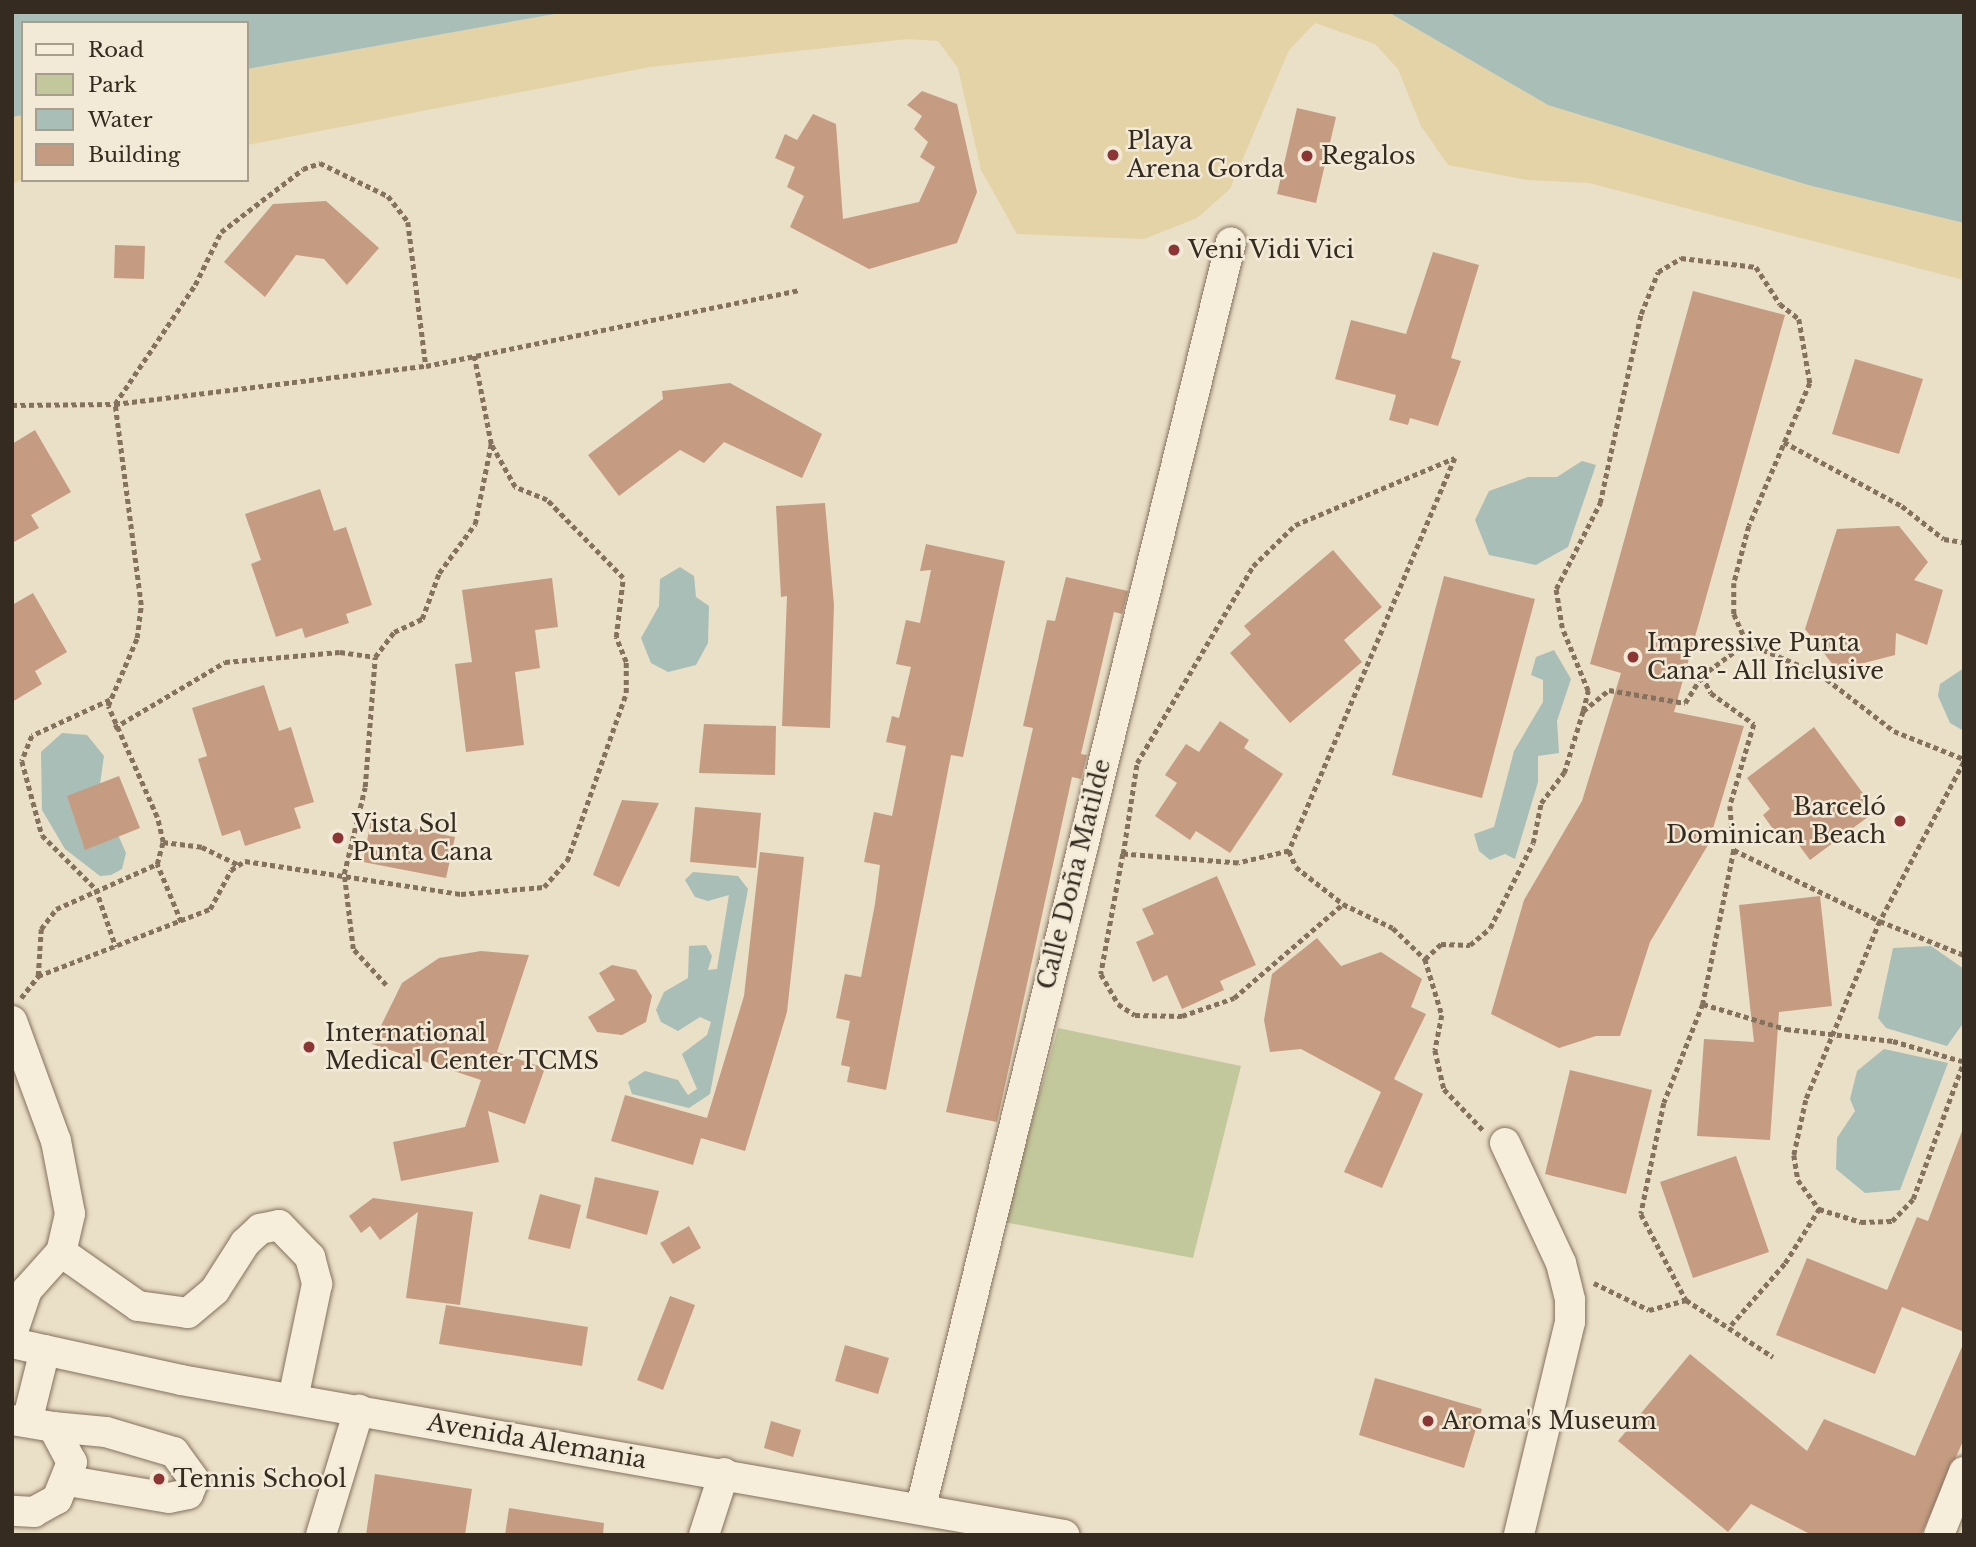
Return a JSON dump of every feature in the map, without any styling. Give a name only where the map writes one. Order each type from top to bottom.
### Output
[{"type":"street","name":"Calle Doña Matilde","points":[[921,1507],[1231,242]]},
{"type":"street","points":[[12,1021],[56,1141],[70,1214],[61,1252],[27,1290],[12,1334]]},
{"type":"street","points":[[1505,1143],[1565,1279],[1570,1322],[1519,1535]]},
{"type":"street","points":[[61,1252],[138,1306],[188,1312],[215,1290],[245,1243],[260,1229],[279,1224],[310,1257],[317,1284],[293,1399]]},
{"type":"street","name":"Avenida Alemania","points":[[12,1343],[293,1399],[921,1507],[986,1528],[1063,1535]]},
{"type":"street","points":[[31,1421],[45,1350]]},
{"type":"street","points":[[321,1535],[359,1410]]},
{"type":"street","points":[[31,1421],[106,1432],[174,1452],[194,1480],[188,1494],[169,1497],[69,1481]]},
{"type":"street","points":[[12,1511],[46,1507],[69,1481],[69,1449],[31,1421]]},
{"type":"street","points":[[1939,1535],[1964,1472]]},
{"type":"street","points":[[704,1535],[724,1473]]},
{"type":"path","points":[[181,922],[157,864],[163,842],[114,728],[110,700],[137,638],[141,605],[115,404],[195,285],[221,232],[303,169],[320,163],[388,196],[408,222],[426,366]]},
{"type":"path","points":[[1425,959],[1441,944],[1470,945],[1490,928],[1533,843],[1541,803],[1563,772],[1588,691],[1562,628],[1556,589],[1600,503],[1628,353],[1658,272],[1681,258],[1756,267],[1780,304],[1799,319],[1810,383],[1784,442],[1734,583],[1734,614],[1747,643],[1820,674],[1894,731],[1964,761],[1880,921],[1832,1038],[1805,1100],[1794,1155],[1798,1180],[1819,1209],[1861,1222],[1892,1221],[1913,1199],[1963,1061],[1893,1041],[1832,1038],[1703,1004]]},
{"type":"path","points":[[12,405],[115,404],[426,366],[800,290]]},
{"type":"path","points":[[163,842],[202,847],[237,864],[253,860],[461,894],[544,887],[580,832],[626,693],[626,662],[616,637],[623,578],[547,500],[515,487],[491,444],[474,356]]},
{"type":"path","points":[[1784,442],[1902,506],[1944,539],[1964,542]]},
{"type":"path","points":[[386,985],[353,948],[344,874],[367,775],[375,657],[394,632],[422,620],[439,573],[475,524],[491,444]]},
{"type":"path","points":[[1343,904],[1234,998],[1182,1016],[1135,1015],[1118,1004],[1101,974],[1137,763],[1253,566],[1295,525],[1455,458],[1289,851],[1296,867],[1343,904],[1393,928],[1425,959],[1442,1014],[1435,1050],[1444,1089],[1467,1120],[1505,1143]]},
{"type":"path","points":[[1583,711],[1609,690],[1685,703],[1702,676],[1747,643]]},
{"type":"path","points":[[114,728],[225,662],[340,652],[375,657]]},
{"type":"path","points":[[1702,676],[1711,693],[1754,724],[1730,806],[1734,850],[1703,1004],[1664,1103],[1641,1214],[1686,1300],[1731,1325],[1773,1357]]},
{"type":"path","points":[[110,700],[32,736],[22,761],[42,835],[96,889],[116,947]]},
{"type":"path","points":[[1734,850],[1880,921],[1964,956]]},
{"type":"path","points":[[1123,854],[1238,863],[1289,851]]},
{"type":"path","points":[[12,1010],[38,976],[45,920],[96,889],[157,864]]},
{"type":"path","points":[[38,976],[181,922],[220,900],[237,864]]},
{"type":"path","points":[[1731,1325],[1785,1263],[1819,1209]]},
{"type":"path","points":[[1565,1279],[1582,1277],[1649,1310],[1686,1300]]},
{"type":"green space","points":[[1058,1028],[1241,1066],[1193,1258],[1004,1222]]},
{"type":"sand","name":"Playa Arena Gorda","points":[[566,12],[1388,12],[1548,105],[1808,185],[1964,223],[1964,280],[1589,183],[1528,180],[1448,165],[1421,126],[1398,69],[1375,44],[1315,23],[1289,50],[1230,189],[1197,218],[1144,239],[1017,234],[981,170],[958,68],[938,41],[908,39],[650,67],[248,145],[248,69]]},
{"type":"sand","points":[[21,115],[21,179],[12,185],[12,117]]},
{"type":"water","points":[[12,12],[566,12],[248,69],[248,21],[21,21],[21,115],[12,117]]},
{"type":"water","points":[[1388,12],[1964,12],[1964,223],[1808,185],[1548,105]]},
{"type":"water","points":[[1582,461],[1596,465],[1568,547],[1536,565],[1489,555],[1475,520],[1489,491],[1528,477],[1557,477]]},
{"type":"water","points":[[680,567],[694,576],[696,597],[709,606],[708,643],[696,665],[668,672],[651,663],[641,638],[659,606],[660,579]]},
{"type":"water","points":[[1554,650],[1571,679],[1557,721],[1559,753],[1538,756],[1538,782],[1515,859],[1505,854],[1490,860],[1479,851],[1474,834],[1494,827],[1514,751],[1543,702],[1543,680],[1531,675],[1536,657]]},
{"type":"water","points":[[1964,668],[1964,731],[1950,723],[1938,696],[1940,684]]},
{"type":"water","points":[[62,733],[87,735],[104,756],[99,791],[126,853],[122,869],[111,875],[100,876],[65,849],[42,810],[41,752]]},
{"type":"water","points":[[693,872],[738,876],[748,889],[710,1094],[689,1108],[632,1094],[628,1082],[645,1071],[678,1080],[688,1095],[697,1089],[682,1054],[707,1035],[711,1022],[700,1017],[678,1031],[661,1022],[656,1010],[664,992],[688,978],[689,946],[706,945],[712,956],[708,970],[717,969],[729,895],[708,901],[695,897],[685,880]]},
{"type":"water","points":[[1931,946],[1964,969],[1964,1022],[1947,1046],[1886,1028],[1878,1018],[1893,948]]},
{"type":"water","points":[[1884,1049],[1948,1063],[1900,1190],[1865,1193],[1836,1169],[1837,1138],[1855,1111],[1850,1099],[1857,1071]]},
{"type":"building","points":[[922,91],[957,104],[977,192],[957,243],[869,269],[790,227],[804,196],[787,187],[795,167],[775,158],[785,134],[797,140],[813,114],[836,124],[843,219],[919,202],[935,167],[920,157],[928,142],[914,129],[922,116],[907,105]]},
{"type":"building","name":"Regalos","points":[[1297,108],[1336,117],[1316,203],[1277,194]]},
{"type":"building","points":[[326,201],[379,248],[347,285],[324,259],[296,255],[265,297],[224,262],[273,204]]},
{"type":"building","points":[[115,245],[145,246],[144,279],[114,278]]},
{"type":"building","points":[[1433,252],[1479,265],[1451,358],[1461,361],[1438,426],[1410,418],[1408,425],[1389,420],[1396,395],[1335,379],[1351,320],[1406,334]]},
{"type":"building","points":[[1693,291],[1785,315],[1674,712],[1744,726],[1708,845],[1650,942],[1620,1036],[1596,1036],[1559,1048],[1491,1014],[1524,900],[1582,801],[1621,673],[1590,664]]},
{"type":"building","points":[[1855,359],[1923,379],[1899,454],[1832,434]]},
{"type":"building","points":[[730,383],[822,434],[802,478],[724,442],[704,463],[680,450],[619,496],[588,455],[663,399],[662,391]]},
{"type":"building","points":[[35,430],[71,492],[31,515],[39,528],[12,543],[12,444]]},
{"type":"building","points":[[320,489],[334,531],[346,527],[372,605],[346,614],[349,623],[305,638],[302,628],[276,637],[251,564],[261,560],[245,514]]},
{"type":"building","points":[[825,503],[834,605],[830,728],[782,726],[787,596],[781,597],[776,506]]},
{"type":"building","points":[[1899,526],[1928,562],[1914,580],[1943,590],[1927,645],[1896,633],[1895,655],[1837,670],[1805,629],[1837,529]]},
{"type":"building","points":[[926,544],[1005,561],[963,757],[951,755],[886,1090],[847,1082],[850,1067],[841,1065],[850,1021],[836,1018],[845,974],[861,977],[875,904],[880,865],[864,862],[874,812],[892,816],[906,746],[886,742],[892,716],[899,718],[911,667],[896,664],[906,620],[920,623],[931,570],[920,571]]},
{"type":"building","points":[[1333,550],[1382,607],[1344,640],[1362,662],[1290,723],[1230,653],[1251,634],[1244,626]]},
{"type":"building","points":[[1444,576],[1535,599],[1482,798],[1392,775]]},
{"type":"building","points":[[1066,577],[1128,591],[1122,614],[1114,612],[1081,754],[1087,755],[1081,779],[1072,777],[997,1122],[946,1112],[1033,728],[1023,726],[1047,620],[1055,621]]},
{"type":"building","points":[[552,578],[558,627],[535,630],[540,668],[515,672],[524,745],[466,752],[455,664],[472,662],[462,590]]},
{"type":"building","points":[[33,593],[67,652],[35,671],[42,684],[12,702],[12,605]]},
{"type":"building","points":[[264,685],[279,731],[291,727],[314,802],[294,808],[301,828],[245,846],[240,830],[222,836],[198,759],[207,756],[192,708]]},
{"type":"building","points":[[1220,721],[1249,740],[1244,748],[1283,774],[1230,853],[1196,831],[1190,840],[1155,816],[1177,783],[1165,775],[1186,744],[1199,752]]},
{"type":"building","points":[[704,724],[776,726],[775,775],[699,773]]},
{"type":"building","points":[[1814,727],[1876,811],[1810,860],[1787,829],[1778,836],[1763,815],[1770,809],[1747,778]]},
{"type":"building","points":[[119,776],[140,828],[85,850],[67,796]]},
{"type":"building","points":[[622,800],[659,803],[619,887],[593,875]]},
{"type":"building","points":[[695,807],[761,813],[756,868],[690,862]]},
{"type":"building","points":[[371,820],[455,837],[446,878],[363,862]]},
{"type":"building","points":[[760,852],[804,857],[787,1012],[745,1151],[701,1138],[693,1165],[611,1141],[625,1095],[707,1118],[744,996]]},
{"type":"building","points":[[1217,876],[1256,965],[1220,981],[1224,990],[1182,1009],[1167,975],[1153,982],[1136,942],[1154,934],[1142,909]]},
{"type":"building","points":[[1820,896],[1832,1006],[1779,1012],[1770,1140],[1697,1136],[1704,1039],[1754,1042],[1739,905]]},
{"type":"building","points":[[1317,938],[1341,966],[1381,952],[1422,979],[1411,1007],[1426,1014],[1394,1079],[1423,1094],[1382,1188],[1344,1172],[1381,1092],[1301,1049],[1270,1052],[1264,1020],[1272,974]]},
{"type":"building","points":[[481,951],[529,955],[497,1052],[545,1068],[525,1124],[488,1111],[499,1162],[401,1181],[393,1142],[465,1127],[481,1080],[372,1044],[402,983],[439,958]]},
{"type":"building","points":[[612,965],[636,970],[652,996],[646,1022],[622,1035],[597,1032],[588,1017],[615,1000],[599,973]]},
{"type":"building","points":[[1570,1070],[1652,1090],[1626,1194],[1545,1174]]},
{"type":"building","points":[[1962,1131],[1964,1332],[1902,1307],[1875,1374],[1776,1335],[1807,1258],[1887,1290],[1917,1217],[1928,1221]]},
{"type":"building","points":[[1736,1156],[1769,1252],[1693,1278],[1660,1182]]},
{"type":"building","points":[[595,1177],[659,1191],[647,1235],[586,1218]]},
{"type":"building","points":[[540,1194],[581,1205],[570,1249],[528,1239]]},
{"type":"building","points":[[373,1198],[473,1212],[460,1305],[406,1298],[418,1212],[380,1240],[370,1226],[361,1233],[349,1216]]},
{"type":"building","points":[[689,1226],[701,1248],[673,1264],[660,1243]]},
{"type":"building","points":[[670,1296],[695,1305],[663,1390],[637,1380]]},
{"type":"building","points":[[446,1305],[588,1327],[582,1366],[439,1344]]},
{"type":"building","points":[[1964,1342],[1964,1439],[1921,1535],[1812,1535],[1751,1504],[1728,1532],[1618,1441],[1690,1354],[1807,1451],[1824,1419],[1915,1456]]},
{"type":"building","points":[[845,1345],[889,1358],[878,1394],[835,1381]]},
{"type":"building","points":[[1375,1378],[1482,1409],[1464,1468],[1359,1435]]},
{"type":"building","points":[[771,1421],[801,1430],[793,1457],[764,1448]]},
{"type":"building","points":[[375,1474],[472,1489],[465,1535],[366,1535]]},
{"type":"building","points":[[509,1508],[604,1523],[603,1535],[505,1535]]},
{"type":"place","name":"Playa Arena Gorda","points":[[1113,155]]},
{"type":"place","name":"Regalos","points":[[1307,156]]},
{"type":"place","name":"Veni Vidi Vici","points":[[1174,250]]},
{"type":"place","name":"Impressive Punta Cana - All Inclusive","points":[[1633,657]]},
{"type":"place","name":"Barceló Dominican Beach","points":[[1900,821]]},
{"type":"place","name":"Vista Sol Punta Cana","points":[[338,838]]},
{"type":"place","name":"International Medical Center TCMS","points":[[309,1047]]},
{"type":"place","name":"Aroma's Museum","points":[[1428,1421]]},
{"type":"place","name":"Tennis School","points":[[159,1479]]}]
